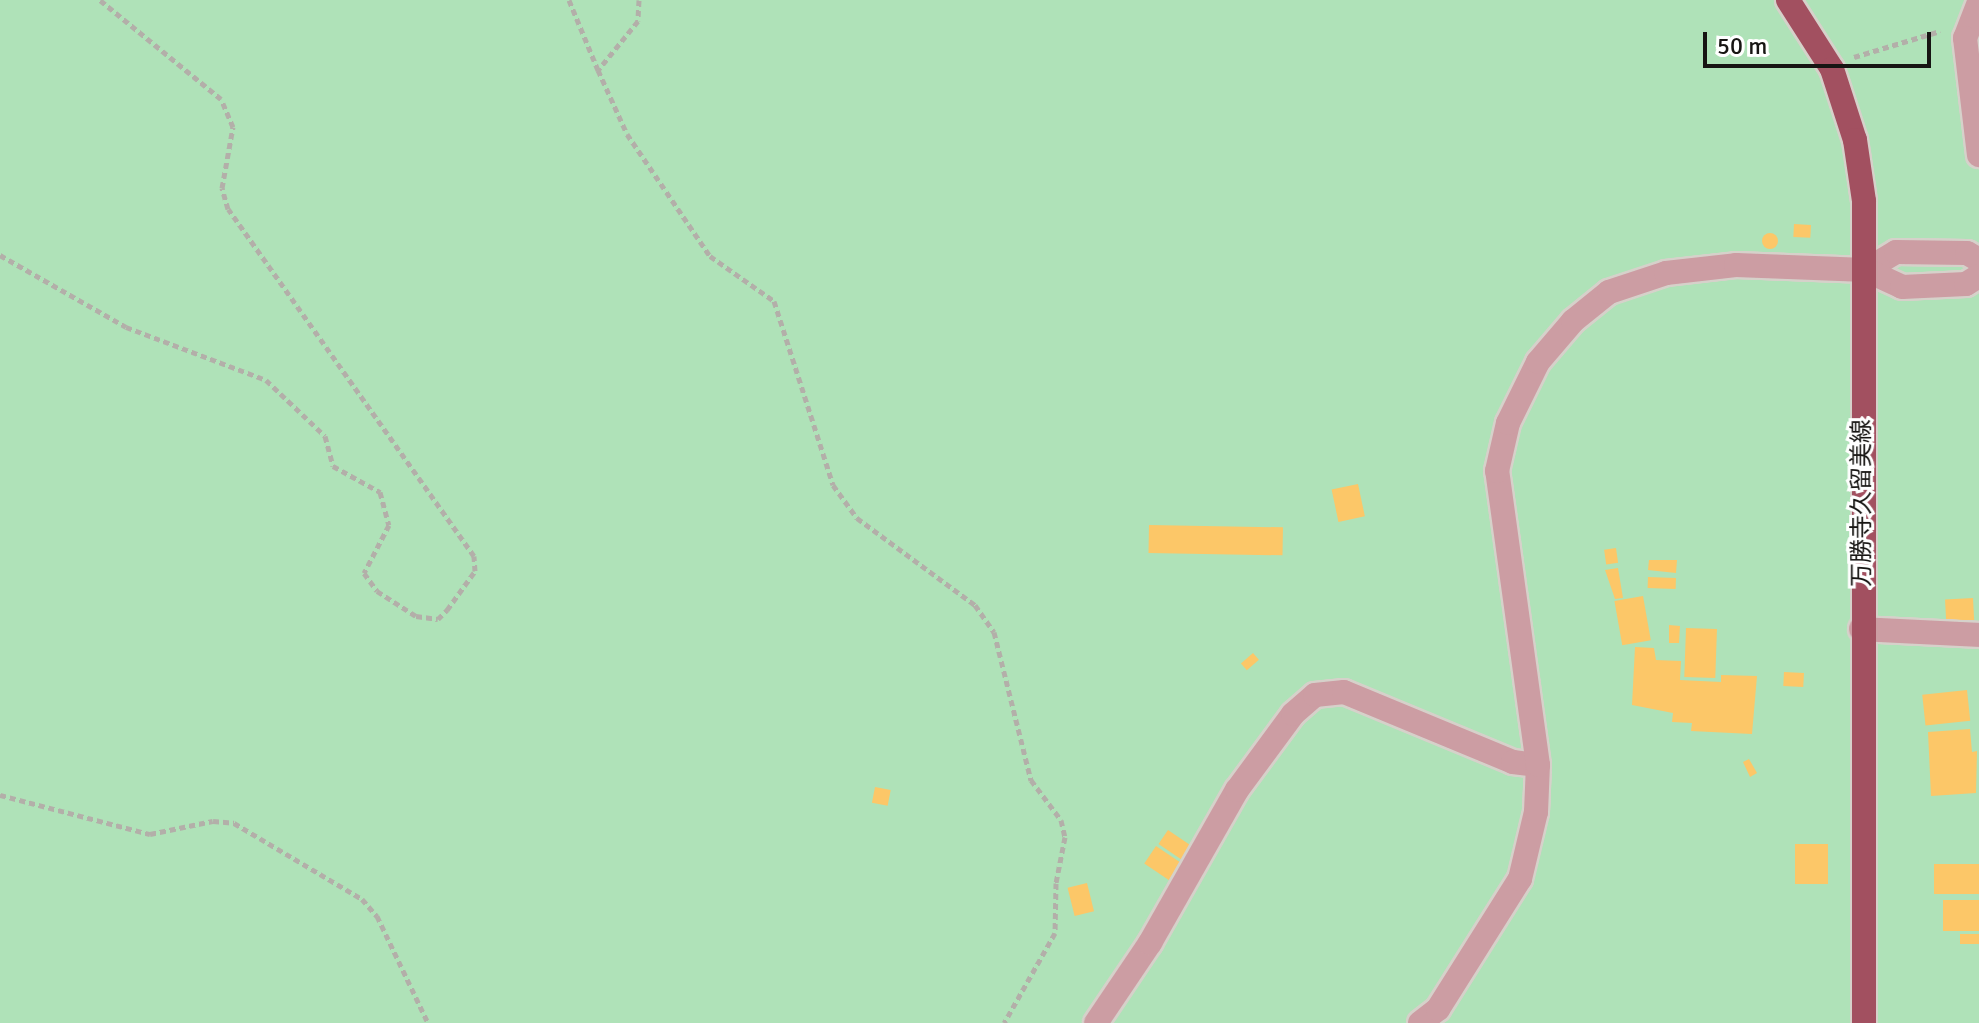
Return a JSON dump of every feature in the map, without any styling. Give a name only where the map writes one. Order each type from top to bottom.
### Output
[{"type":"main road","name":"万勝寺久留美線","points":[[1788,0],[1832,69],[1855,140],[1866,270],[1861,629],[1864,1023]]},
{"type":"street","points":[[1979,2],[1966,24],[1979,155]]},
{"type":"street","points":[[1866,270],[1896,252],[1967,253],[1979,260]]},
{"type":"street","points":[[1432,1018],[1520,879],[1536,812],[1538,765],[1500,519],[1497,471],[1508,423],[1538,362],[1573,321],[1609,292],[1666,273],[1736,265],[1866,270],[1902,287],[1966,284],[1979,276]]},
{"type":"street","points":[[1861,629],[1979,635]]},
{"type":"street","points":[[1096,1023],[1150,943],[1237,790],[1293,714],[1315,695],[1344,692],[1513,762],[1538,765]]},
{"type":"path","points":[[0,255],[126,327],[266,380],[325,436],[333,466],[380,492],[389,525],[364,573],[377,591],[416,616],[438,619],[447,610],[475,571],[474,556],[228,209],[222,188],[233,127],[221,99],[100,0]]},
{"type":"path","points":[[569,0],[598,70],[653,179],[710,256],[774,301],[833,485],[857,518],[975,605],[994,632],[1010,712],[1031,780],[1061,820],[1065,837],[1056,883],[1055,933],[1004,1023]]},
{"type":"path","points":[[598,70],[634,28],[639,0]]},
{"type":"path","points":[[1832,69],[1862,52],[1966,24]]},
{"type":"path","points":[[0,795],[150,834],[213,821],[234,823],[362,899],[377,916],[428,1023]]},
{"type":"green space","points":[[0,0],[1979,0],[1979,1023],[0,1023]]},
{"type":"building","points":[[1794,224],[1811,225],[1810,238],[1793,237]]},
{"type":"building","points":[[1767,233],[1773,233],[1778,241],[1776,247],[1767,249],[1762,244],[1762,238]]},
{"type":"building","points":[[1358,484],[1365,516],[1338,522],[1332,490]]},
{"type":"building","points":[[1149,525],[1283,527],[1282,555],[1149,553]]},
{"type":"building","points":[[1616,548],[1618,563],[1606,565],[1604,550]]},
{"type":"building","points":[[1649,560],[1677,560],[1676,573],[1648,570]]},
{"type":"building","points":[[1618,568],[1623,598],[1615,599],[1605,570]]},
{"type":"building","points":[[1648,577],[1676,578],[1676,589],[1648,588]]},
{"type":"building","points":[[1643,596],[1651,640],[1622,645],[1614,601]]},
{"type":"building","points":[[1973,598],[1974,620],[1946,621],[1945,599]]},
{"type":"building","points":[[1669,625],[1680,626],[1679,643],[1669,643]]},
{"type":"building","points":[[1686,628],[1717,629],[1715,678],[1684,677]]},
{"type":"building","points":[[1635,647],[1654,648],[1656,660],[1681,661],[1680,680],[1721,682],[1721,675],[1757,676],[1752,734],[1691,731],[1692,723],[1672,722],[1673,713],[1632,705]]},
{"type":"building","points":[[1253,653],[1259,660],[1247,670],[1241,663]]},
{"type":"building","points":[[1784,672],[1804,673],[1803,687],[1783,686]]},
{"type":"building","points":[[1967,690],[1970,721],[1925,726],[1922,695]]},
{"type":"building","points":[[1970,729],[1972,752],[1977,751],[1976,793],[1931,796],[1928,732]]},
{"type":"building","points":[[1749,759],[1757,773],[1750,777],[1743,762]]},
{"type":"building","points":[[875,787],[891,790],[888,806],[872,803]]},
{"type":"building","points":[[1168,830],[1195,848],[1185,862],[1158,844]]},
{"type":"building","points":[[1795,844],[1828,844],[1828,884],[1795,884]]},
{"type":"building","points":[[1156,846],[1184,865],[1172,882],[1144,863]]},
{"type":"building","points":[[1934,864],[1979,864],[1979,894],[1934,894]]},
{"type":"building","points":[[1087,883],[1094,911],[1075,916],[1068,888]]},
{"type":"building","points":[[1943,900],[1979,900],[1979,931],[1943,931]]},
{"type":"building","points":[[1960,934],[1979,934],[1979,944],[1960,944]]}]
